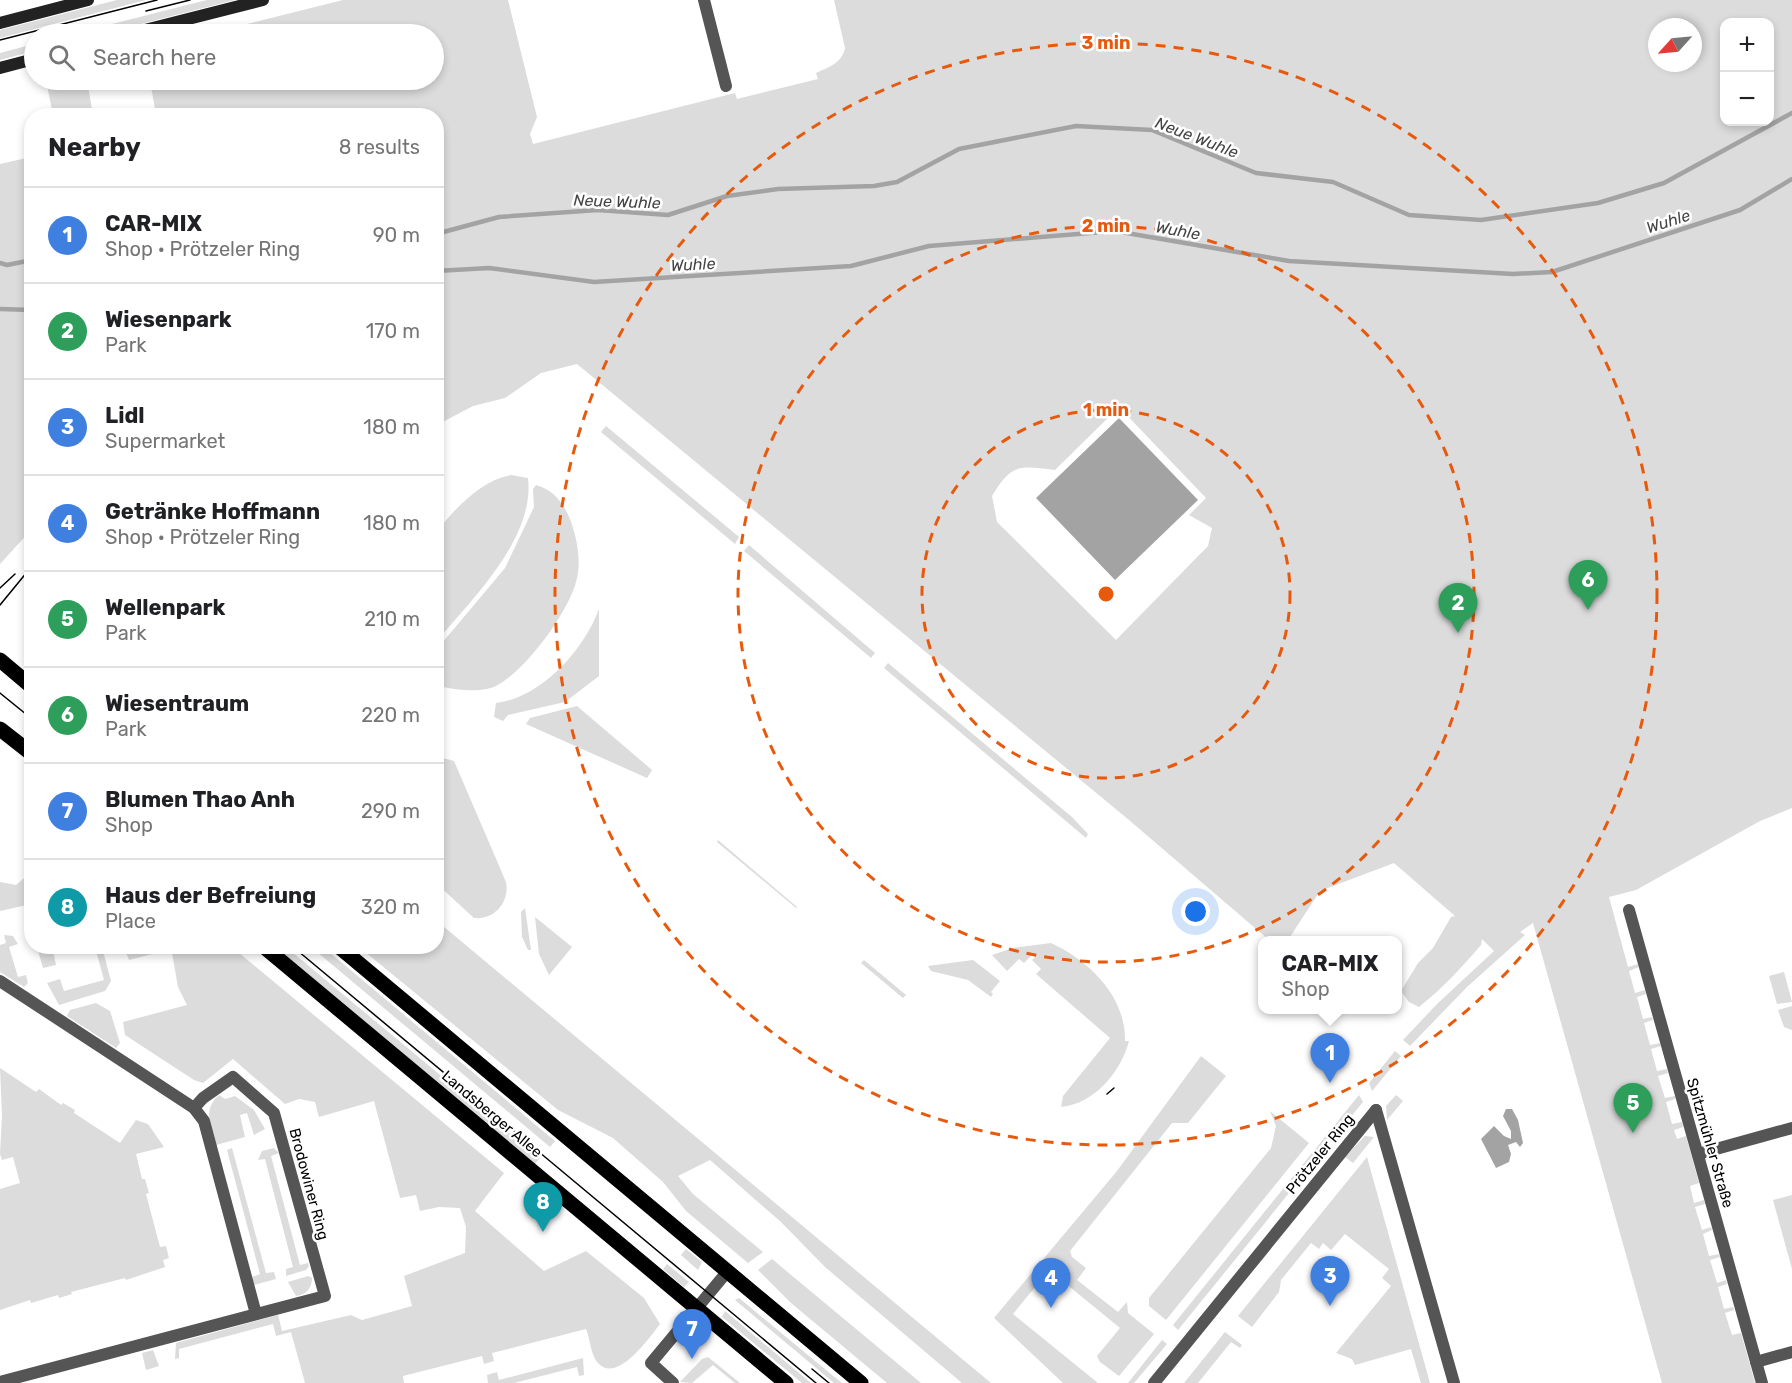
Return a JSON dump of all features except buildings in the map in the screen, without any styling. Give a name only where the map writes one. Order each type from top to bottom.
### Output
[{"type":"main road","points":[[0,660],[24,680]]},
{"type":"main road","points":[[0,729],[24,748]]},
{"type":"main road","name":"Landsberger Allee","points":[[273,954],[786,1383]]},
{"type":"main road","name":"Landsberger Allee","points":[[348,954],[861,1383]]},
{"type":"street","points":[[0,23],[88,0]]},
{"type":"street","points":[[169,24],[264,0]]},
{"type":"street","points":[[704,0],[726,87]]},
{"type":"street","points":[[0,68],[24,62]]},
{"type":"street","name":"Spitzmühler Straße","points":[[1629,910],[1762,1383]]},
{"type":"street","points":[[0,981],[194,1108],[204,1121],[256,1314]]},
{"type":"street","name":"Brodowiner Ring","points":[[0,1382],[325,1296],[274,1113],[233,1077],[203,1098],[194,1108]]},
{"type":"street","name":"Prötzeler Ring","points":[[1154,1383],[1376,1110],[1454,1383]]},
{"type":"street","points":[[1698,1154],[1792,1128]]},
{"type":"street","points":[[673,1383],[651,1363],[727,1272]]},
{"type":"street","points":[[1756,1362],[1792,1352]]},
{"type":"shaded area","points":[[117,0],[146,0],[54,24],[24,24],[24,32],[0,38],[0,30]]},
{"type":"shaded area","points":[[207,0],[235,0],[140,24],[112,24]]},
{"type":"shaded area","points":[[343,0],[508,0],[537,117],[530,134],[533,144],[735,93],[737,99],[818,79],[816,73],[838,61],[845,48],[834,0],[1792,0],[1792,808],[1760,821],[1636,890],[1609,897],[1628,967],[1638,964],[1639,967],[1629,971],[1635,993],[1645,990],[1646,994],[1637,997],[1643,1019],[1652,1017],[1653,1020],[1644,1023],[1650,1045],[1660,1043],[1661,1046],[1651,1049],[1657,1071],[1667,1069],[1668,1073],[1658,1076],[1665,1098],[1675,1096],[1675,1099],[1666,1102],[1672,1124],[1682,1122],[1683,1127],[1674,1130],[1677,1139],[1686,1136],[1699,1183],[1690,1186],[1694,1203],[1704,1200],[1705,1204],[1695,1207],[1702,1230],[1711,1227],[1712,1230],[1703,1234],[1709,1256],[1719,1254],[1720,1257],[1710,1260],[1717,1283],[1726,1280],[1727,1284],[1718,1287],[1724,1309],[1733,1307],[1734,1310],[1725,1313],[1732,1335],[1741,1333],[1755,1383],[1662,1383],[1533,923],[1520,932],[1525,935],[1467,987],[1410,1046],[1403,1040],[1437,1004],[1494,951],[1482,939],[1481,945],[1467,961],[1428,1000],[1419,1007],[1409,1002],[1402,989],[1418,963],[1433,948],[1451,917],[1455,916],[1394,863],[1320,891],[1291,936],[1264,936],[1129,820],[577,364],[541,373],[505,398],[473,406],[444,421],[444,108],[155,108],[152,90],[444,90],[444,24],[247,24]],"holes":[[[1119,407],[1206,498],[1189,515],[1212,528],[1208,546],[1116,640],[997,522],[992,496],[1005,477],[1018,469],[1055,470]]]},
{"type":"shaded area","points":[[24,47],[24,54],[0,60],[0,53]]},
{"type":"shaded area","points":[[48,90],[89,90],[92,108],[52,108]]},
{"type":"shaded area","points":[[24,159],[24,538],[0,564],[0,164]]},
{"type":"shaded area","points":[[1119,418],[1198,500],[1115,580],[1036,498]]},
{"type":"shaded area","points":[[606,426],[739,537],[735,544],[601,432]]},
{"type":"shaded area","points":[[511,475],[528,478],[528,500],[522,523],[499,566],[444,633],[444,523],[469,497],[500,478]]},
{"type":"shaded area","points":[[536,485],[542,487],[557,498],[573,526],[579,566],[571,595],[553,628],[527,660],[500,684],[487,689],[474,690],[444,687],[444,641],[505,568],[534,507],[533,489]]},
{"type":"shaded area","points":[[749,545],[875,653],[871,658],[744,551]]},
{"type":"shaded area","points":[[599,609],[599,676],[565,702],[508,715],[503,721],[494,717],[496,703],[529,692],[559,670],[583,640]]},
{"type":"shaded area","points":[[888,663],[1072,817],[1088,834],[1086,838],[884,668]]},
{"type":"shaded area","points":[[577,706],[652,770],[647,778],[526,724],[530,718]]},
{"type":"shaded area","points":[[444,758],[454,761],[506,882],[506,896],[499,908],[488,916],[474,918],[444,890]]},
{"type":"shaded area","points":[[718,840],[797,907],[717,842]]},
{"type":"shaded area","points":[[24,878],[24,906],[0,911],[0,882],[16,885]]},
{"type":"shaded area","points":[[525,908],[531,950],[528,950],[522,937],[521,912]]},
{"type":"shaded area","points":[[535,917],[572,947],[549,975],[539,954]]},
{"type":"shaded area","points":[[444,927],[991,1383],[962,1383],[825,1267],[781,1222],[710,1160],[678,1176],[693,1194],[763,1252],[748,1263],[686,1211],[663,1182],[613,1138],[558,1110],[368,954],[444,954]]},
{"type":"shaded area","points":[[4,935],[13,936],[18,944],[9,947],[18,977],[26,975],[28,983],[24,987],[0,972],[0,945],[6,943]]},
{"type":"shaded area","points":[[1051,943],[1079,960],[1103,982],[1119,1010],[1124,1025],[1125,1041],[1129,1041],[1113,1075],[1095,1093],[1073,1105],[1061,1107],[1063,1096],[1110,1038],[1036,974],[1041,969],[1032,960],[1035,957],[1032,955],[1024,963],[1019,959],[1007,971],[992,955],[1013,948]]},
{"type":"shaded area","points":[[39,954],[54,954],[56,965],[43,968]]},
{"type":"shaded area","points":[[97,954],[104,954],[111,981],[105,991],[59,1005],[47,983],[60,979],[64,991],[104,980]]},
{"type":"shaded area","points":[[127,954],[152,954],[129,960]]},
{"type":"shaded area","points":[[172,954],[240,954],[504,1173],[475,1211],[544,1271],[586,1251],[644,1298],[660,1324],[633,1356],[615,1368],[607,1368],[596,1361],[586,1329],[492,1353],[494,1361],[484,1364],[482,1356],[403,1376],[404,1383],[305,1383],[291,1332],[276,1336],[273,1324],[179,1349],[179,1358],[175,1359],[176,1343],[278,1315],[282,1331],[351,1315],[362,1320],[412,1306],[404,1276],[465,1253],[466,1227],[460,1208],[439,1207],[420,1211],[416,1195],[400,1198],[374,1101],[319,1117],[315,1102],[299,1099],[285,1104],[233,1059],[203,1083],[194,1080],[125,1035],[123,1022],[187,1005],[178,987]]},
{"type":"shaded area","points":[[283,954],[294,954],[540,1158],[535,1164]]},
{"type":"shaded area","points":[[319,954],[331,954],[555,1141],[550,1147]]},
{"type":"shaded area","points":[[864,960],[906,995],[903,998],[861,963]]},
{"type":"shaded area","points":[[973,960],[1000,981],[991,992],[993,994],[991,997],[968,980],[931,971],[928,966]]},
{"type":"shaded area","points":[[1784,972],[1792,1002],[1777,1004],[1769,976]]},
{"type":"shaded area","points":[[96,1003],[110,1011],[120,1043],[116,1048],[67,1016],[70,1010]]},
{"type":"shaded area","points":[[1792,1006],[1792,1030],[1784,1027],[1778,1010]]},
{"type":"shaded area","points":[[1395,1051],[1401,1056],[1372,1091],[1369,1083]]},
{"type":"shaded area","points":[[1201,1056],[1226,1076],[1188,1123],[1172,1123],[1070,1251],[1072,1257],[1086,1268],[1077,1280],[1118,1312],[1127,1302],[1128,1313],[1154,1334],[1119,1376],[1100,1362],[1097,1356],[1120,1328],[1049,1270],[1013,1314],[1098,1383],[1063,1383],[994,1318],[1117,1171]]},
{"type":"shaded area","points":[[0,1068],[36,1092],[39,1089],[61,1105],[63,1103],[75,1110],[74,1113],[120,1143],[136,1120],[148,1124],[164,1147],[136,1154],[142,1179],[145,1179],[149,1193],[146,1194],[160,1247],[166,1246],[169,1258],[163,1260],[165,1267],[126,1280],[125,1278],[71,1292],[72,1294],[59,1298],[58,1295],[31,1303],[30,1300],[0,1310],[0,1189],[20,1183],[13,1157],[2,1160],[0,1154],[2,1115]]},
{"type":"shaded area","points":[[219,1095],[225,1099],[235,1096],[254,1110],[265,1129],[254,1135],[247,1113],[240,1115],[245,1137],[216,1145],[209,1112]]},
{"type":"shaded area","points":[[1359,1095],[1363,1102],[1178,1330],[1173,1325]]},
{"type":"shaded area","points":[[1396,1095],[1403,1101],[1387,1120],[1386,1106]]},
{"type":"shaded area","points":[[1506,1109],[1512,1109],[1518,1120],[1523,1143],[1520,1147],[1516,1142],[1508,1145],[1511,1154],[1509,1162],[1496,1168],[1481,1139],[1494,1126],[1504,1136],[1511,1139],[1511,1131],[1503,1116]]},
{"type":"shaded area","points":[[1270,1111],[1309,1143],[1166,1320],[1149,1306],[1149,1298],[1271,1148],[1276,1126]]},
{"type":"shaded area","points":[[1365,1136],[1374,1137],[1353,1163],[1345,1157]]},
{"type":"shaded area","points":[[232,1148],[266,1273],[274,1272],[276,1279],[254,1285],[252,1277],[260,1274],[227,1150]]},
{"type":"shaded area","points":[[274,1148],[279,1153],[271,1156],[300,1265],[308,1263],[309,1266],[306,1270],[286,1276],[286,1269],[293,1267],[265,1159],[258,1160],[262,1151]]},
{"type":"shaded area","points":[[1367,1157],[1430,1383],[1421,1383],[1411,1349],[1355,1365],[1352,1359],[1336,1353],[1391,1286],[1382,1278],[1389,1269],[1345,1234],[1331,1250],[1323,1243],[1319,1249],[1311,1243],[1281,1280],[1279,1292],[1252,1327],[1238,1316]]},
{"type":"shaded area","points":[[1792,1195],[1792,1269],[1773,1200]]},
{"type":"shaded area","points":[[686,1249],[702,1262],[698,1270],[681,1255]]},
{"type":"shaded area","points":[[772,1259],[921,1383],[887,1383],[791,1303],[758,1270]]},
{"type":"shaded area","points":[[667,1264],[689,1282],[684,1287],[663,1269]]},
{"type":"shaded area","points":[[308,1276],[312,1278],[310,1288],[305,1293],[296,1296],[288,1282]]},
{"type":"shaded area","points":[[739,1298],[842,1383],[834,1383],[735,1300]]},
{"type":"shaded area","points":[[725,1311],[811,1383],[802,1383],[722,1317]]},
{"type":"shaded area","points":[[1225,1332],[1242,1345],[1240,1348],[1231,1342],[1198,1383],[1184,1383]]},
{"type":"shaded area","points":[[1162,1340],[1167,1344],[1134,1383],[1128,1383]]},
{"type":"shaded area","points":[[153,1350],[159,1366],[146,1370],[142,1353]]},
{"type":"shaded area","points":[[708,1357],[740,1383],[735,1383],[713,1365],[692,1383],[680,1382],[702,1359]]},
{"type":"shaded area","points":[[583,1358],[584,1375],[579,1376],[577,1367],[514,1383],[488,1383],[487,1375],[497,1372],[499,1380]]},
{"type":"waterway","name":"Neue Wuhle","points":[[444,232],[499,217],[598,210],[668,215],[727,196],[778,189],[874,186],[897,182],[959,149],[1076,126],[1152,130],[1256,173],[1333,182],[1409,215],[1481,220],[1598,203],[1664,183],[1792,113]]},
{"type":"waterway","name":"Wuhle","points":[[444,271],[489,268],[594,282],[851,266],[929,246],[1115,231],[1289,261],[1513,274],[1552,272],[1740,210],[1792,179]]},
{"type":"waterway","name":"Neue Wuhle","points":[[0,263],[7,265],[24,262]]},
{"type":"waterway","name":"Wuhle","points":[[0,309],[24,310]]},
{"type":"tram line","points":[[63,24],[157,0]]},
{"type":"tram line","points":[[146,11],[190,0]]},
{"type":"tram line","points":[[0,40],[24,34]]},
{"type":"tram line","points":[[0,588],[15,574]]},
{"type":"tram line","points":[[0,605],[24,576]]},
{"type":"tram line","points":[[0,693],[24,712]]},
{"type":"tram line","points":[[302,954],[816,1383]]},
{"type":"tram line","points":[[1107,1094],[1114,1088]]},
{"type":"tram line","points":[[812,1369],[829,1383]]},
{"type":"place","name":"Wiesentraum","points":[[1588,610]]},
{"type":"place","name":"Wiesenpark","points":[[1458,633]]},
{"type":"place","name":"CAR-MIX","points":[[1330,1083]]},
{"type":"place","name":"Wellenpark","points":[[1633,1133]]},
{"type":"place","name":"Haus der Befreiung","points":[[543,1232]]},
{"type":"place","name":"Lidl","points":[[1330,1306]]},
{"type":"place","name":"Getränke Hoffmann","points":[[1051,1308]]},
{"type":"place","name":"Blumen Thao Anh","points":[[692,1359]]}]
